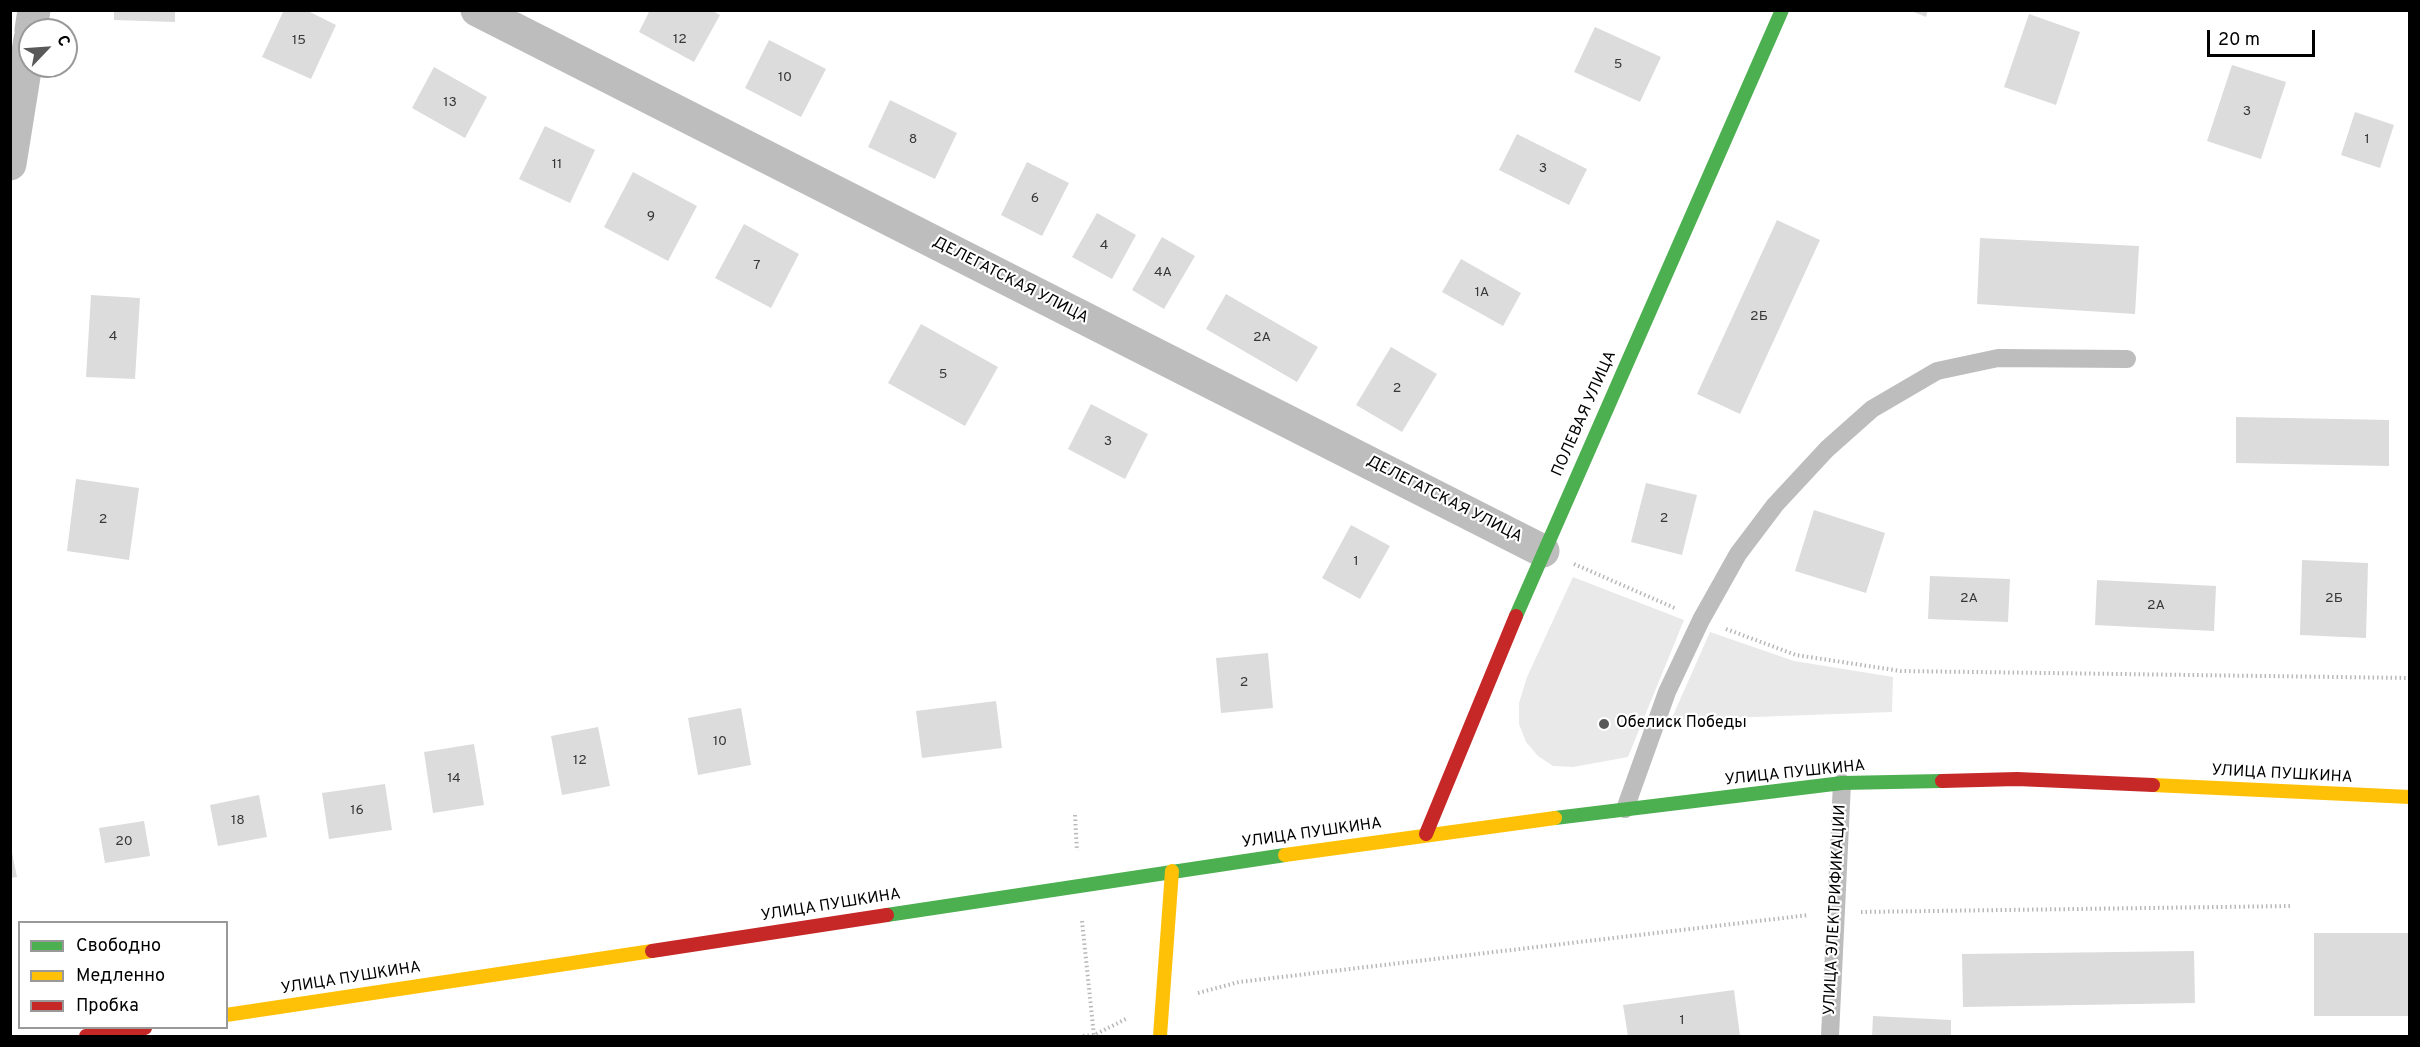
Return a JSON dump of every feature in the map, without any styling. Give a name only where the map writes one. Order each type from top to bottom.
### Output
[{"type":"main road","name":"ПОЛЕВАЯ УЛИЦА","points":[[1426,834],[1543,550],[1782,10]]},
{"type":"main road","name":"УЛИЦА ПУШКИНА","points":[[228,1015],[1426,834],[1842,783],[2017,779],[2409,797]]},
{"type":"main road","points":[[1160,1036],[1172,871]]},
{"type":"main road","points":[[86,1036],[138,1029]]},
{"type":"street","name":"ДЕЛЕГАТСКАЯ УЛИЦА","points":[[477,10],[1543,550]]},
{"type":"street","points":[[10,164],[24,78]]},
{"type":"lane","points":[[1625,809],[1667,692],[1701,620],[1738,554],[1775,505],[1827,449],[1872,410],[1937,371],[1998,358],[2127,359]]},
{"type":"lane","name":"УЛИЦА ЭЛЕКТРИФИКАЦИИ","points":[[1830,1036],[1842,783]]},
{"type":"path","points":[[1543,550],[1701,620],[1797,655],[1901,671],[2409,678]]},
{"type":"path","points":[[1076,815],[1079,885],[1094,1036]]},
{"type":"path","points":[[1083,1036],[1094,1036],[1163,1002],[1239,982],[1836,912],[2290,906]]},
{"type":"shaded area","points":[[1573,577],[1684,620],[1628,757],[1573,767],[1553,766],[1538,756],[1526,742],[1519,724],[1519,703],[1527,677]]},
{"type":"shaded area","points":[[1710,632],[1794,661],[1893,677],[1892,712],[1671,720]]},
{"type":"building","points":[[114,10],[175,10],[175,22],[114,20]]},
{"type":"building","points":[[284,10],[306,10],[336,25],[311,79],[262,57]]},
{"type":"building","points":[[650,10],[711,10],[720,15],[694,62],[639,32]]},
{"type":"building","points":[[1909,10],[1928,10],[1926,17]]},
{"type":"building","points":[[2029,14],[2080,32],[2056,105],[2004,87]]},
{"type":"building","points":[[1595,27],[1661,57],[1640,102],[1574,72]]},
{"type":"building","points":[[769,40],[826,69],[801,117],[745,88]]},
{"type":"building","points":[[2232,65],[2286,82],[2261,159],[2207,141]]},
{"type":"building","points":[[434,67],[487,97],[465,138],[412,108]]},
{"type":"building","points":[[890,100],[957,133],[935,179],[868,147]]},
{"type":"building","points":[[2355,112],[2394,125],[2380,168],[2341,155]]},
{"type":"building","points":[[545,126],[595,150],[570,203],[519,179]]},
{"type":"building","points":[[1517,134],[1587,169],[1569,205],[1499,170]]},
{"type":"building","points":[[1027,162],[1069,183],[1042,236],[1001,215]]},
{"type":"building","points":[[633,172],[697,206],[668,261],[604,227]]},
{"type":"building","points":[[1097,213],[1136,235],[1112,279],[1072,257]]},
{"type":"building","points":[[1777,220],[1820,240],[1740,414],[1697,394]]},
{"type":"building","points":[[744,224],[799,254],[771,308],[715,278]]},
{"type":"building","points":[[1162,237],[1195,256],[1164,309],[1132,290]]},
{"type":"building","points":[[1980,238],[2139,246],[2135,314],[1977,304]]},
{"type":"building","points":[[1461,259],[1521,293],[1503,326],[1442,292]]},
{"type":"building","points":[[1226,294],[1318,347],[1297,382],[1206,329]]},
{"type":"building","points":[[91,295],[140,298],[135,379],[86,377]]},
{"type":"building","points":[[921,324],[998,367],[965,426],[888,383]]},
{"type":"building","points":[[1391,347],[1437,374],[1402,432],[1356,405]]},
{"type":"building","points":[[1091,404],[1148,434],[1125,479],[1068,449]]},
{"type":"building","points":[[2236,417],[2389,420],[2389,466],[2236,463]]},
{"type":"building","points":[[76,479],[139,488],[129,560],[67,551]]},
{"type":"building","points":[[1646,483],[1697,495],[1682,555],[1631,542]]},
{"type":"building","points":[[1814,510],[1885,533],[1866,593],[1795,571]]},
{"type":"building","points":[[1351,525],[1390,546],[1360,599],[1322,578]]},
{"type":"building","points":[[2302,560],[2368,563],[2366,638],[2300,635]]},
{"type":"building","points":[[1930,576],[2010,579],[2008,622],[1928,619]]},
{"type":"building","points":[[2097,580],[2216,586],[2214,631],[2095,625]]},
{"type":"building","points":[[1268,653],[1273,708],[1221,713],[1216,658]]},
{"type":"building","points":[[996,701],[1002,748],[922,758],[916,711]]},
{"type":"building","points":[[741,708],[751,765],[698,775],[688,718]]},
{"type":"building","points":[[598,727],[610,786],[562,795],[551,736]]},
{"type":"building","points":[[474,744],[484,805],[433,813],[424,752]]},
{"type":"building","points":[[385,784],[392,830],[329,839],[322,793]]},
{"type":"building","points":[[259,795],[267,837],[218,846],[210,805]]},
{"type":"building","points":[[144,821],[150,856],[105,863],[99,828]]},
{"type":"building","points":[[10,843],[17,877],[10,878]]},
{"type":"building","points":[[2314,933],[2410,933],[2410,1016],[2314,1016]]},
{"type":"building","points":[[2194,951],[2195,1003],[1963,1007],[1962,954]]},
{"type":"building","points":[[1734,990],[1740,1036],[1628,1036],[1623,1005]]},
{"type":"building","points":[[1873,1016],[1951,1020],[1951,1036],[1872,1036]]},
{"type":"traffic: fast","points":[[1516,616],[1782,10]]},
{"type":"traffic: fast","points":[[1555,818],[1842,783],[1942,781]]},
{"type":"traffic: fast","points":[[887,915],[1285,855]]},
{"type":"traffic: slow","points":[[2153,785],[2410,797]]},
{"type":"traffic: slow","points":[[1285,855],[1555,818]]},
{"type":"traffic: slow","points":[[1160,1036],[1172,871]]},
{"type":"traffic: slow","points":[[228,1015],[652,951]]},
{"type":"traffic: jam","points":[[1426,834],[1516,616]]},
{"type":"traffic: jam","points":[[1942,781],[2017,779],[2153,785]]},
{"type":"traffic: jam","points":[[652,951],[887,915]]},
{"type":"traffic: jam","points":[[86,1036],[138,1029]]},
{"type":"place","name":"Обелиск Победы","points":[[1604,724]]}]
